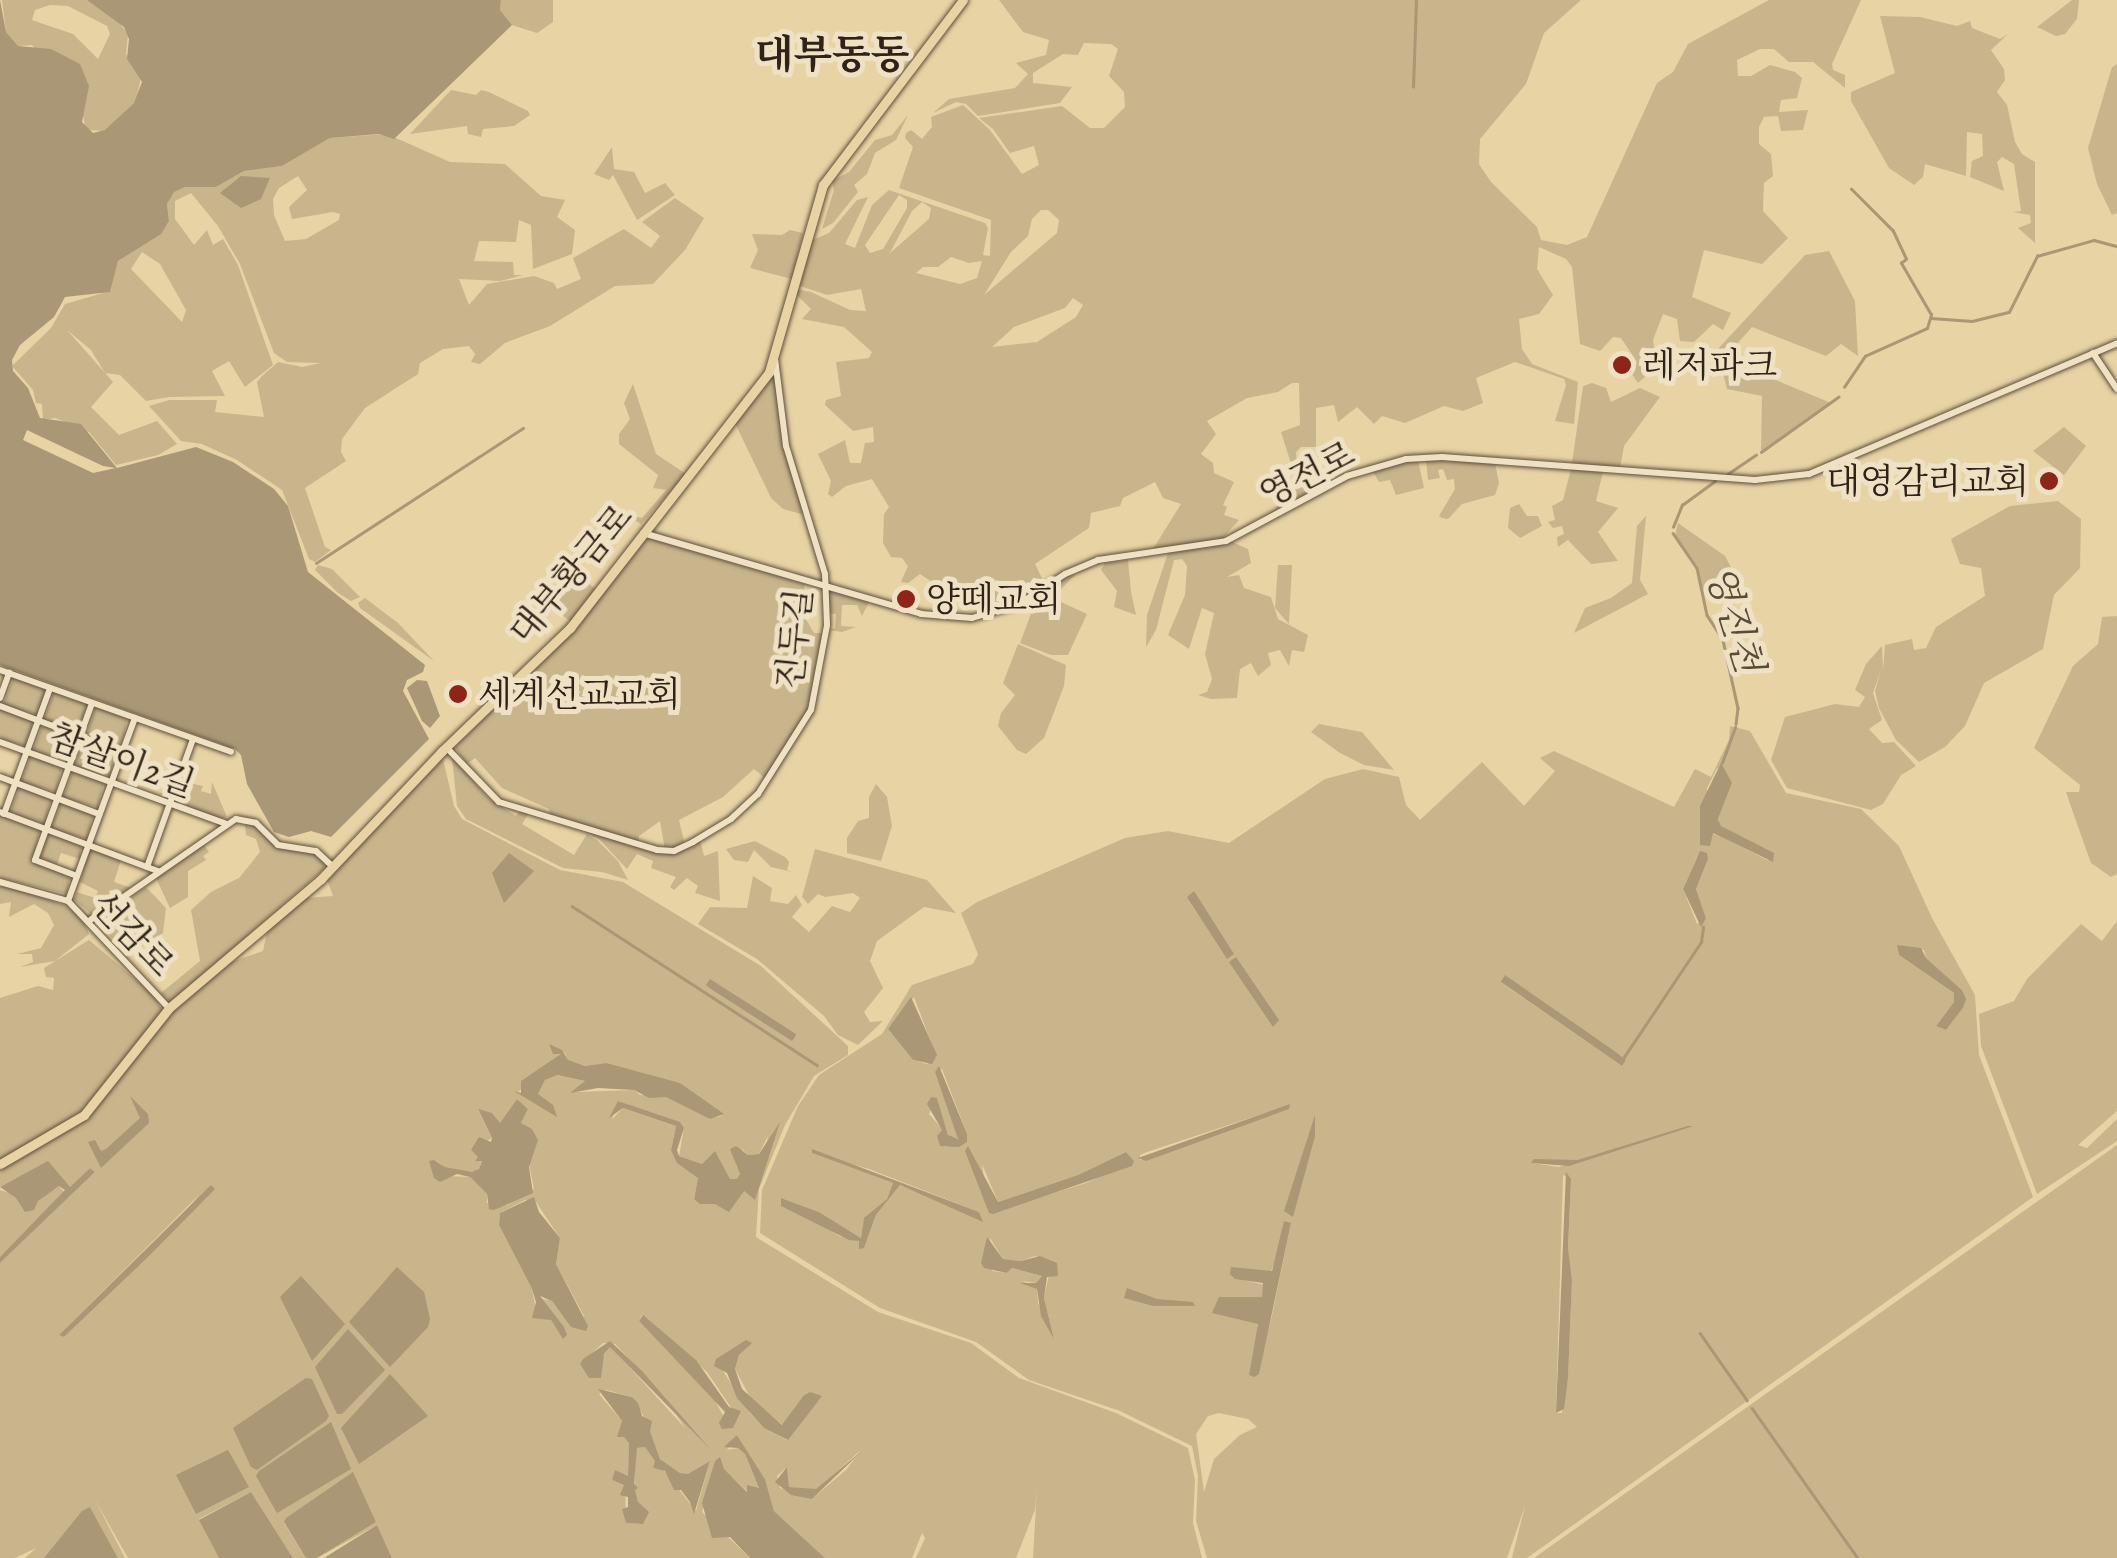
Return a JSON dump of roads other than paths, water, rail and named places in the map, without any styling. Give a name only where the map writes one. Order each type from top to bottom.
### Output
[{"type":"main road","name":"대부황금로","points":[[0,1164],[84,1115],[170,1008],[333,867],[446,748],[563,636],[775,360],[823,185],[964,0]]},
{"type":"street","name":"영전로","points":[[642,532],[930,616],[981,616],[1018,604],[1065,574],[1098,560],[1226,541],[1348,476],[1406,459],[1456,458],[1746,480],[1800,476],[2117,343]]},
{"type":"street","points":[[2092,353],[2117,389]]},
{"type":"street","name":"진두길","points":[[446,748],[499,802],[658,850],[686,846],[753,800],[804,726],[814,700],[824,650],[827,587],[786,446],[775,360]]},
{"type":"street","points":[[0,670],[231,752]]},
{"type":"street","points":[[0,698],[9,673]]},
{"type":"street","points":[[50,688],[2,813],[159,871]]},
{"type":"street","points":[[77,876],[34,860],[92,703]]},
{"type":"street","points":[[0,706],[122,752]]},
{"type":"street","points":[[68,901],[135,718]]},
{"type":"street","points":[[147,866],[193,739]]},
{"type":"street","name":"참살이2길","points":[[0,742],[227,825],[236,819],[250,820],[268,840],[316,851],[333,867]]},
{"type":"street","points":[[0,777],[99,814]]},
{"type":"street","points":[[90,922],[227,825]]},
{"type":"street","name":"선감로","points":[[0,882],[68,901],[170,1008]]},
{"type":"waterway","points":[[1413,87],[1416,0]]},
{"type":"waterway","name":"영진천","points":[[1844,387],[1865,356],[1927,328],[1931,315],[1901,263],[1906,259],[1893,231],[1851,189]]},
{"type":"waterway","name":"영진천","points":[[1931,318],[1972,321],[2009,312],[2037,256],[2094,240],[2117,246]]},
{"type":"waterway","name":"영진천","points":[[1761,452],[1838,397]]},
{"type":"waterway","points":[[316,563],[523,428]]},
{"type":"waterway","name":"영진천","points":[[1726,475],[1756,455]]},
{"type":"waterway","name":"영진천","points":[[1673,527],[1682,505],[1715,481]]},
{"type":"waterway","name":"영진천","points":[[1673,533],[1697,568],[1707,615],[1723,640],[1738,708],[1736,724]]},
{"type":"waterway","name":"영진천","points":[[1722,763],[1735,727]]},
{"type":"waterway","points":[[572,906],[817,1065]]},
{"type":"waterway","name":"영진천","points":[[1622,1060],[1701,942],[1703,927]]},
{"type":"waterway","points":[[1700,1333],[1747,1400]]},
{"type":"waterway","points":[[1752,1408],[1858,1558]]},
{"type":"place","name":"레저파크","points":[[1622,365]]},
{"type":"place","name":"대영감리교회","points":[[2049,481]]},
{"type":"place","name":"양떼교회","points":[[906,599]]},
{"type":"place","name":"세계선교교회","points":[[458,694]]},
{"type":"district","name":"대부동동","points":[[832,55]]}]
